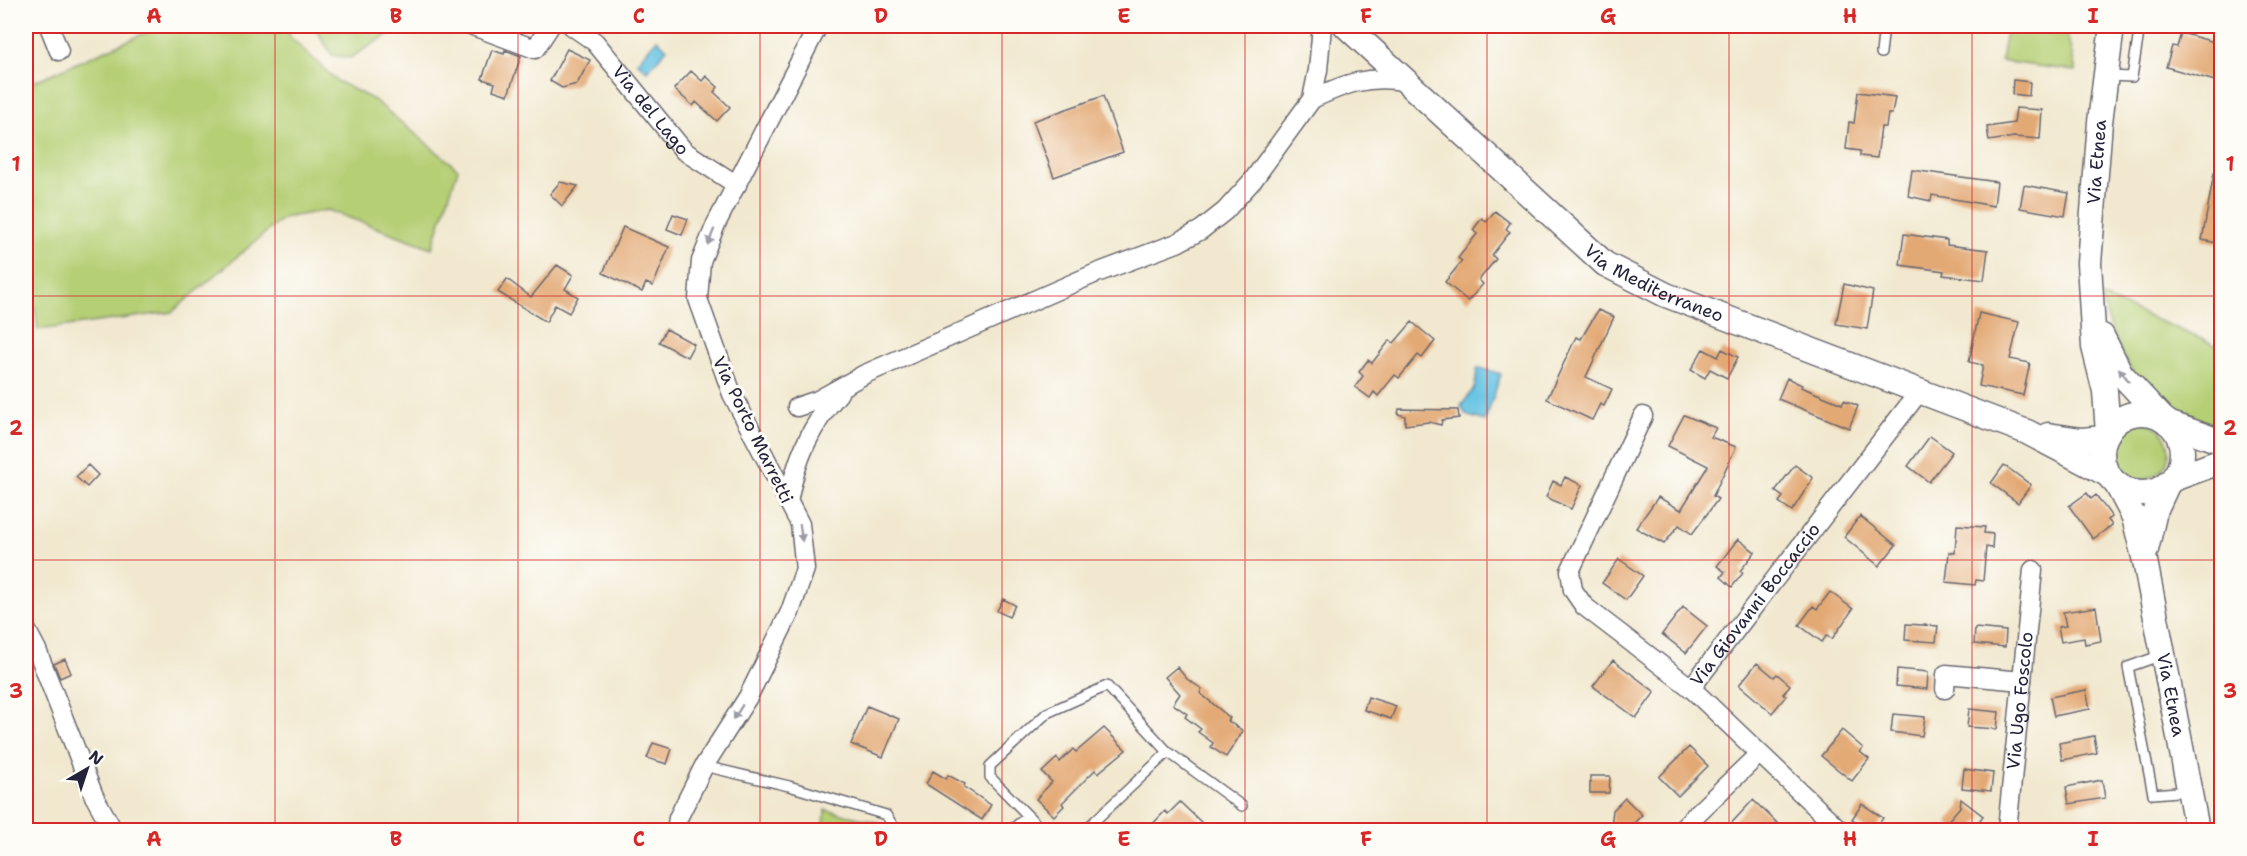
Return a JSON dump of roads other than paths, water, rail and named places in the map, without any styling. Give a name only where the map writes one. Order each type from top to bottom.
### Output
[{"type":"street","points":[[49,26],[59,51]]},
{"type":"street","points":[[473,26],[535,49],[550,26]]},
{"type":"street","name":"Via del Lago","points":[[572,26],[595,42],[684,151],[737,185]]},
{"type":"street","name":"Via Porto Marretti","points":[[676,831],[678,818],[704,766],[748,697],[790,612],[805,569],[800,524],[732,394],[698,299],[701,261],[716,224],[818,26]]},
{"type":"street","points":[[797,407],[844,387],[865,374],[1094,274],[1177,243],[1201,230],[1225,211],[1253,180],[1312,99],[1318,70],[1322,26]]},
{"type":"street","name":"Via Mediterraneo","points":[[1346,26],[1605,264],[1666,295],[2027,432]]},
{"type":"street","name":"Via Etnea","points":[[2092,300],[2089,263],[2112,26]]},
{"type":"street","points":[[1312,99],[1344,84],[1378,76],[1404,81]]},
{"type":"street","points":[[2092,300],[2104,343],[2121,374],[2176,432],[2182,450],[2179,468],[2170,481],[2149,527],[2145,561]]},
{"type":"street","points":[[2092,300],[2094,347],[2109,414],[2102,457],[2134,518],[2145,561]]},
{"type":"street","points":[[788,502],[798,460],[808,434],[844,387]]},
{"type":"street","name":"Via Giovanni Boccaccio","points":[[1643,417],[1570,572],[1573,590],[1584,606],[1691,688],[1919,392]]},
{"type":"street","points":[[2027,432],[2081,440],[2106,436],[2116,423],[2132,414],[2145,413],[2222,442]]},
{"type":"street","points":[[2027,432],[2113,479],[2127,490],[2146,493],[2222,461]]},
{"type":"street","name":"Via Etnea","points":[[2145,561],[2197,831]]},
{"type":"street","name":"Via Ugo Foscolo","points":[[2007,831],[2033,570]]},
{"type":"street","points":[[26,628],[37,650],[94,796],[113,831]]},
{"type":"street","points":[[1945,689],[1946,674],[2022,681]]},
{"type":"street","points":[[1691,688],[1840,831]]},
{"type":"street","points":[[1680,831],[1759,754]]},
{"type":"lane","points":[[1881,53],[1884,26]]},
{"type":"lane","points":[[2106,76],[2132,77],[2140,26]]},
{"type":"lane","points":[[2162,655],[2128,666],[2153,794],[2189,791]]},
{"type":"lane","points":[[1042,831],[990,777],[990,766],[1047,713],[1107,686],[1168,752],[1242,806]]},
{"type":"lane","points":[[1085,831],[1168,752]]},
{"type":"lane","points":[[704,766],[789,786],[886,815],[896,831]]},
{"type":"lane","points":[[1011,831],[1027,817]]},
{"type":"water","points":[[657,39],[667,49],[647,71],[637,62]]},
{"type":"water","points":[[1480,368],[1501,374],[1485,421],[1466,415],[1461,406],[1475,387],[1477,370]]}]
